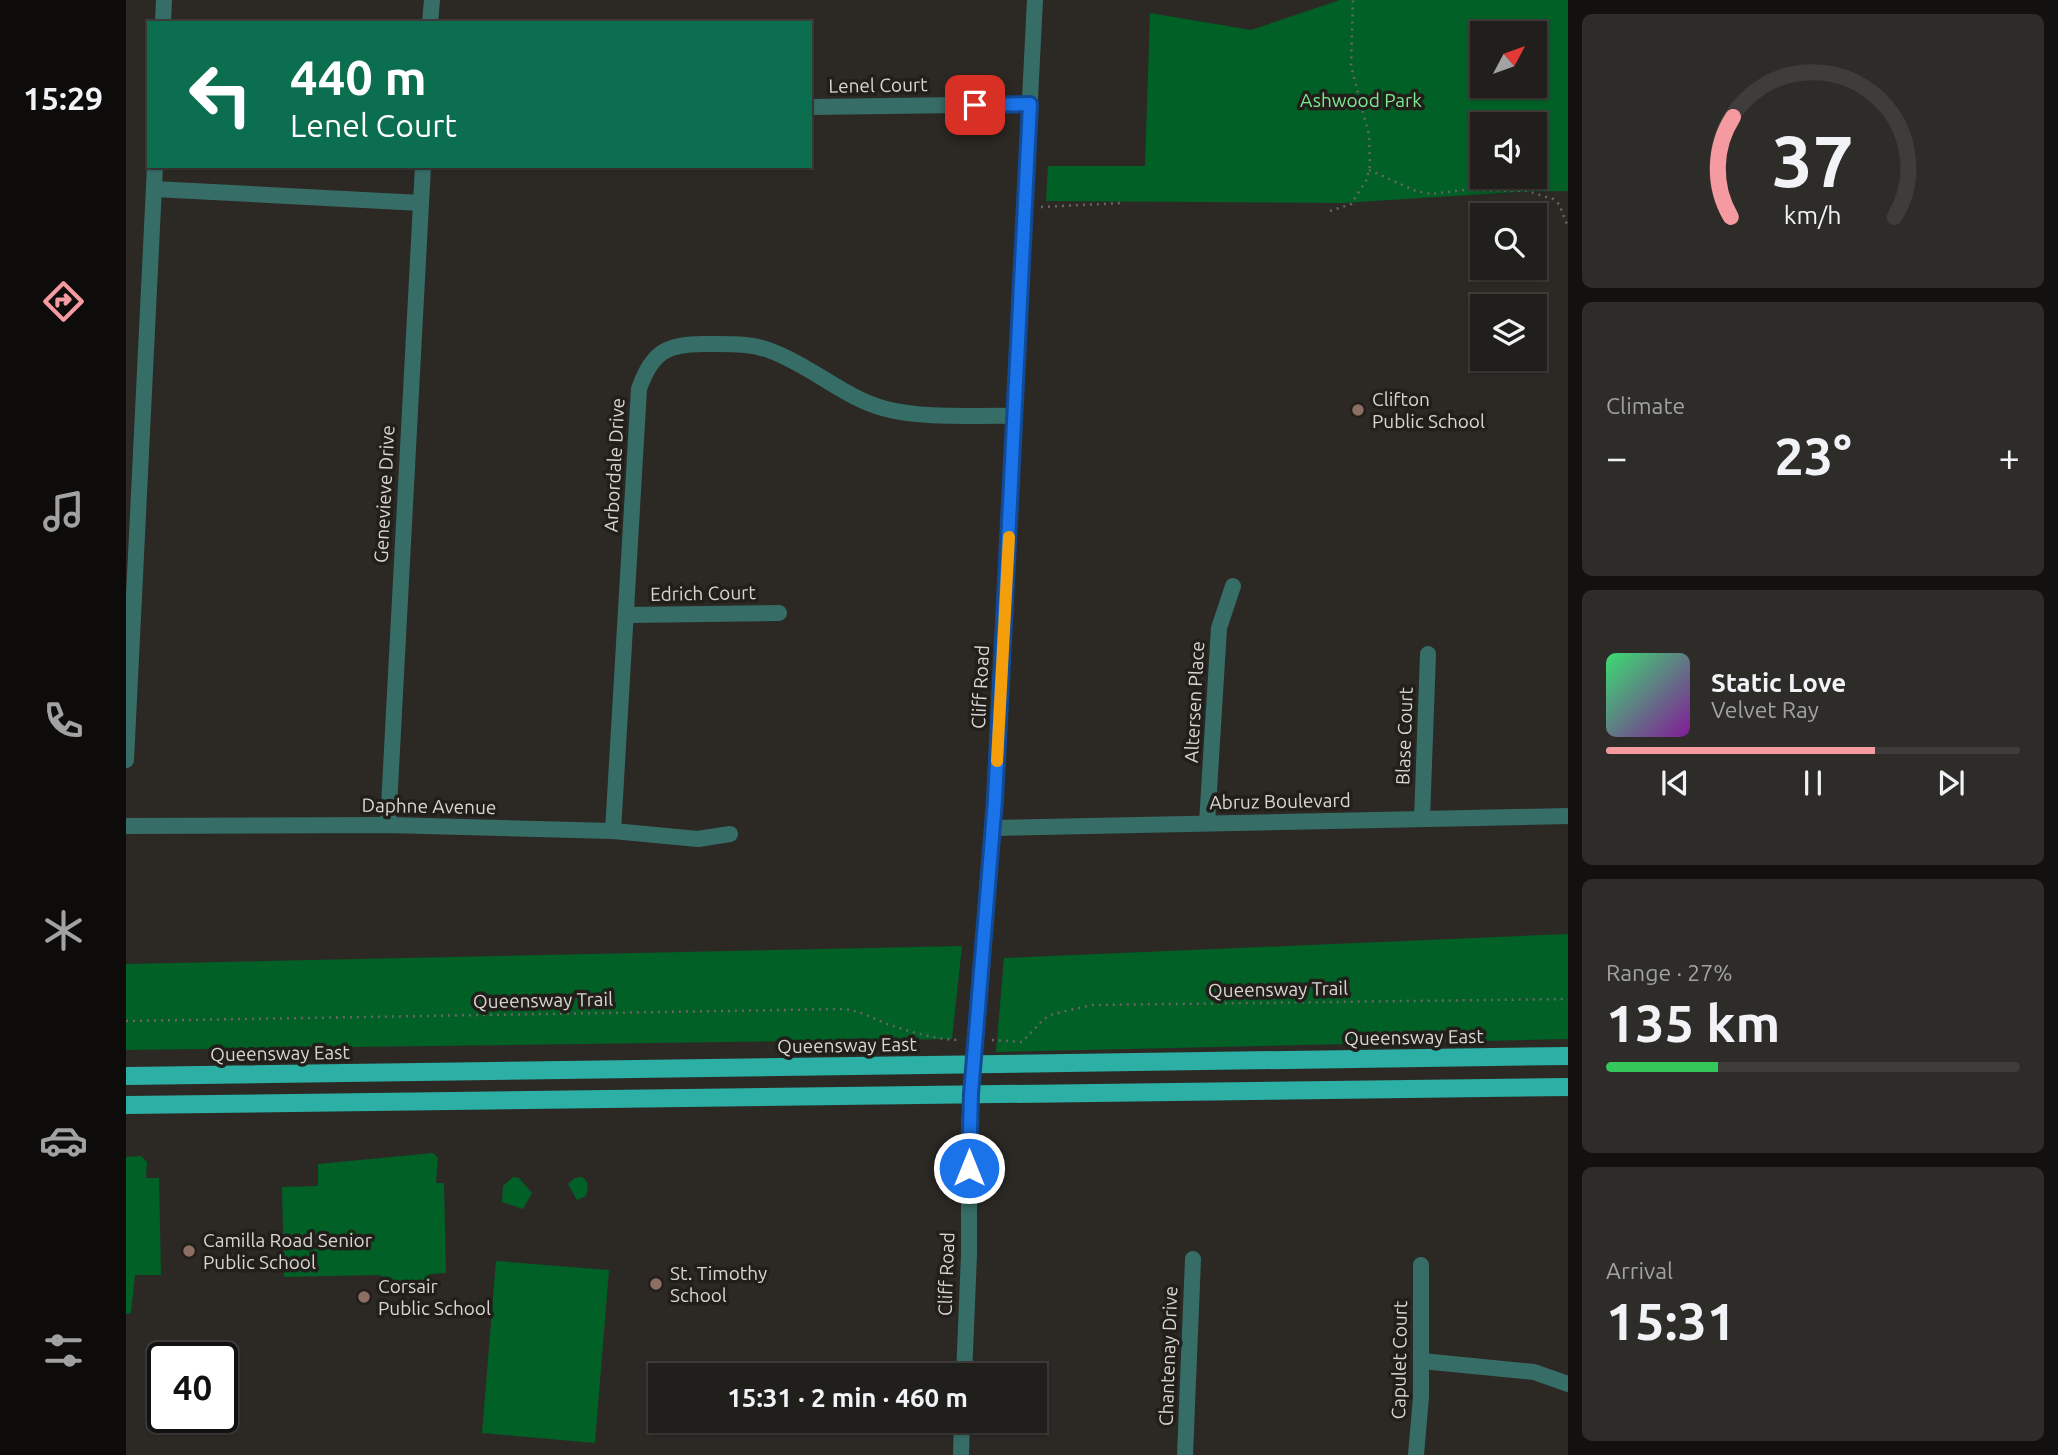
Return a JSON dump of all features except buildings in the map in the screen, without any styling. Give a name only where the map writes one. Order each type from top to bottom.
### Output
[{"type":"main road","name":"Queensway East","points":[[126,1076],[1568,1056]]},
{"type":"main road","points":[[126,1105],[1568,1087]]},
{"type":"street","points":[[163,21],[164,0]]},
{"type":"street","points":[[430,21],[432,0]]},
{"type":"street","name":"Cliff Road","points":[[965,1363],[971,1094],[993,828],[1035,0]]},
{"type":"street","name":"Lenel Court","points":[[812,107],[1030,104]]},
{"type":"street","points":[[126,760],[155,168]]},
{"type":"street","name":"Genevieve Drive","points":[[388,825],[423,168]]},
{"type":"street","points":[[154,189],[421,203]]},
{"type":"street","name":"Arbordale Drive","points":[[614,831],[639,389],[646,368],[654,358],[669,349],[694,344],[748,344],[770,350],[857,398],[886,409],[910,413],[1015,416]]},
{"type":"street","name":"Altersen Place","points":[[1208,823],[1219,628],[1233,586]]},
{"type":"street","name":"Edrich Court","points":[[627,615],[779,614]]},
{"type":"street","name":"Blase Court","points":[[1422,819],[1428,654]]},
{"type":"street","name":"Abruz Boulevard","points":[[993,828],[1568,816]]},
{"type":"street","name":"Daphne Avenue","points":[[126,826],[388,825],[614,831],[698,839],[730,834]]},
{"type":"street","name":"Chantenay Drive","points":[[1185,1455],[1193,1259]]},
{"type":"street","name":"Capulet Court","points":[[1416,1455],[1422,1361],[1421,1265]]},
{"type":"street","points":[[1422,1361],[1534,1372],[1568,1384]]},
{"type":"street","points":[[961,1455],[962,1433]]},
{"type":"path","points":[[1330,211],[1351,204],[1360,192],[1369,170],[1369,135],[1351,66],[1353,0]]},
{"type":"path","points":[[1369,170],[1416,191],[1432,194],[1465,190],[1527,191],[1553,199],[1559,204],[1568,227]]},
{"type":"path","points":[[1024,207],[1122,203]]},
{"type":"path","name":"Queensway Trail","points":[[1001,1040],[1022,1042],[1044,1019],[1053,1014],[1092,1005],[1568,999]]},
{"type":"path","name":"Queensway Trail","points":[[126,1021],[842,1009],[854,1010],[910,1030],[955,1040]]},
{"type":"green space","name":"Ashwood Park","points":[[1340,0],[1568,0],[1568,191],[1342,203],[1046,201],[1048,166],[1145,166],[1150,13],[1251,30]]},
{"type":"green space","points":[[1568,934],[1568,1039],[996,1052],[1004,958]]},
{"type":"green space","points":[[962,946],[952,1039],[126,1050],[126,964]]},
{"type":"green space","points":[[433,1153],[438,1158],[436,1183],[444,1183],[446,1273],[429,1274],[428,1286],[397,1283],[379,1275],[284,1277],[282,1187],[318,1186],[318,1164]]},
{"type":"green space","points":[[141,1156],[147,1162],[146,1178],[159,1178],[161,1275],[135,1275],[131,1313],[126,1314],[126,1157]]},
{"type":"green space","points":[[513,1177],[519,1178],[532,1193],[523,1209],[502,1202],[503,1186]]},
{"type":"green space","points":[[582,1177],[587,1183],[586,1196],[577,1200],[568,1184],[575,1178]]},
{"type":"green space","points":[[496,1261],[609,1270],[595,1443],[482,1433]]},
{"type":"slow traffic","points":[[997,761],[1009,537]]},
{"type":"place","name":"Clifton Public School","points":[[1358,410]]},
{"type":"place","name":"Camilla Road Senior Public School","points":[[189,1251]]},
{"type":"place","name":"St. Timothy School","points":[[656,1284]]},
{"type":"place","name":"Corsair Public School","points":[[364,1297]]},
{"type":"route","points":[[969,1168],[971,1094],[995,800],[1030,104],[975,105]]}]
